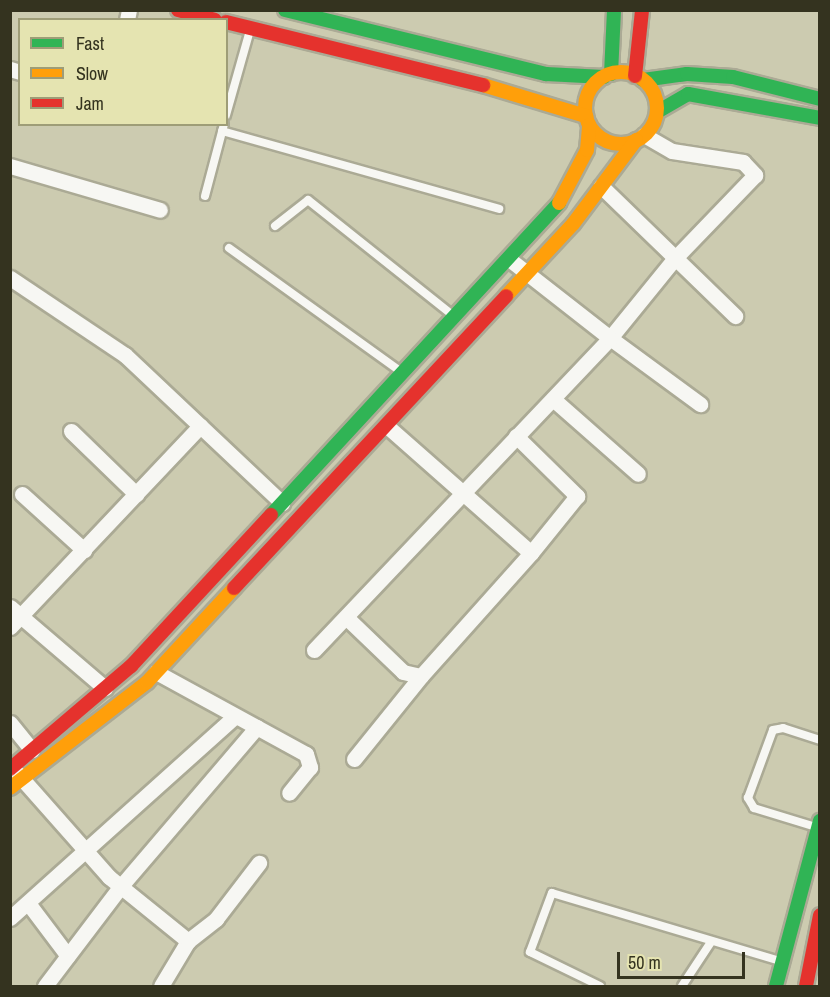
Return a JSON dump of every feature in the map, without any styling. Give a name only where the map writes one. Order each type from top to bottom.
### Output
[{"type":"main road","points":[[178,10],[208,18]]},
{"type":"main road","points":[[285,10],[546,74],[639,78],[687,74],[733,77],[819,99]]},
{"type":"main road","points":[[14,776],[32,750],[105,688],[282,503],[509,259],[573,184],[587,150],[590,89],[608,75],[614,10]]},
{"type":"main road","points":[[642,10],[639,78],[654,94],[657,112]]},
{"type":"main road","points":[[228,22],[538,98],[587,121],[609,142],[640,138]]},
{"type":"main road","points":[[14,776],[156,672],[527,273],[640,138],[657,112],[688,94],[730,98],[819,118]]},
{"type":"main road","points":[[776,987],[818,824]]},
{"type":"main road","points":[[806,987],[815,968],[819,915]]},
{"type":"main road","points":[[782,962],[815,968]]},
{"type":"street","points":[[314,650],[348,619],[461,490],[553,399],[610,338],[675,258],[755,176],[743,162],[672,151],[640,138]]},
{"type":"street","points":[[10,166],[160,210]]},
{"type":"street","points":[[601,186],[735,316]]},
{"type":"street","points":[[509,259],[610,338],[700,404]]},
{"type":"street","points":[[10,278],[125,355],[282,503]]},
{"type":"street","points":[[553,399],[638,474]]},
{"type":"street","points":[[386,425],[531,553]]},
{"type":"street","points":[[10,627],[17,611],[84,550],[200,426]]},
{"type":"street","points":[[71,431],[136,494]]},
{"type":"street","points":[[354,759],[422,676],[531,553],[577,496],[516,436]]},
{"type":"street","points":[[22,494],[84,550]]},
{"type":"street","points":[[17,611],[105,688]]},
{"type":"street","points":[[348,619],[404,672],[422,676]]},
{"type":"street","points":[[156,672],[257,727],[311,760],[290,793]]},
{"type":"street","points":[[10,918],[88,853],[236,716]]},
{"type":"street","points":[[10,723],[32,750]]},
{"type":"street","points":[[45,987],[121,886],[257,727]]},
{"type":"street","points":[[14,776],[121,886],[188,941]]},
{"type":"street","points":[[161,987],[188,941],[216,919],[259,863]]},
{"type":"street","points":[[28,903],[68,956]]},
{"type":"lane","points":[[228,108],[250,28]]},
{"type":"lane","points":[[205,196],[223,128],[499,209]]},
{"type":"lane","points":[[275,226],[308,200],[456,316]]},
{"type":"lane","points":[[229,248],[403,372]]},
{"type":"lane","points":[[818,824],[754,807],[748,798],[773,730],[819,740]]},
{"type":"lane","points":[[600,987],[530,952],[552,893],[782,962]]},
{"type":"lane","points":[[682,987],[711,942]]},
{"type":"traffic: fast","points":[[285,10],[546,74],[604,77]]},
{"type":"traffic: fast","points":[[611,74],[614,10]]},
{"type":"traffic: fast","points":[[643,80],[687,74],[733,77],[820,99]]},
{"type":"traffic: fast","points":[[657,112],[688,94],[820,118]]},
{"type":"traffic: fast","points":[[271,515],[559,203]]},
{"type":"traffic: fast","points":[[776,986],[820,821]]},
{"type":"traffic: slow","points":[[621,72],[641,78],[651,88],[657,108],[651,128],[641,138],[621,144],[601,138],[591,128],[585,108],[591,88],[601,78],[621,72]]},
{"type":"traffic: slow","points":[[483,85],[586,116]]},
{"type":"traffic: slow","points":[[559,203],[587,150],[589,125]]},
{"type":"traffic: slow","points":[[506,296],[573,224],[636,140]]},
{"type":"traffic: slow","points":[[10,788],[147,682],[234,588]]},
{"type":"traffic: jam","points":[[178,10],[208,18]]},
{"type":"traffic: jam","points":[[635,76],[642,10]]},
{"type":"traffic: jam","points":[[228,22],[483,85]]},
{"type":"traffic: jam","points":[[234,588],[506,296]]},
{"type":"traffic: jam","points":[[10,769],[131,666],[271,515]]},
{"type":"traffic: jam","points":[[806,986],[820,915]]}]
